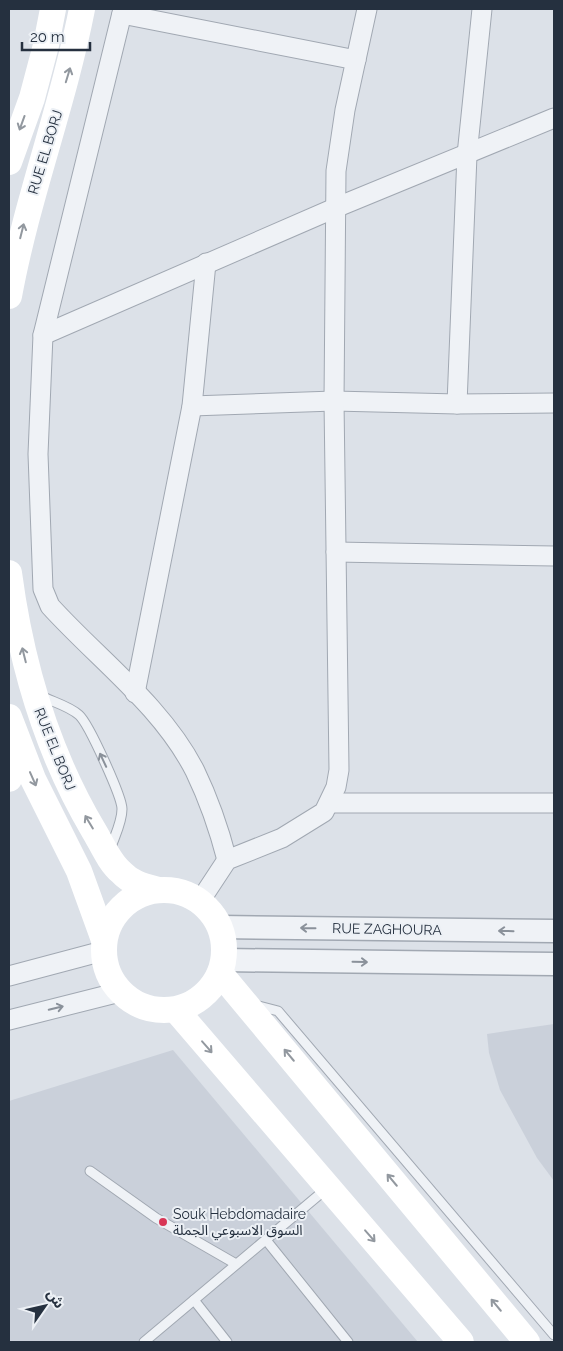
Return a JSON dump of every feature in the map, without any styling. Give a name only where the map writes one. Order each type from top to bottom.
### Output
[{"type":"main road","name":"RUE EL BORJ","points":[[9,162],[32,98],[53,9]]},
{"type":"main road","name":"RUE EL BORJ","points":[[9,296],[28,206],[72,64],[82,9]]},
{"type":"main road","name":"RUE EL BORJ","points":[[9,573],[14,609],[34,692],[57,758],[78,804],[120,872],[138,884],[158,890]]},
{"type":"main road","points":[[9,780],[11,725]]},
{"type":"main road","points":[[11,725],[55,826],[79,871],[104,945],[105,966],[111,980],[120,992],[132,1002],[160,1011],[176,1010],[190,1005],[203,997],[213,986],[222,966],[224,944],[220,927],[212,913],[200,901],[180,891],[158,890],[139,894],[122,906],[110,921],[104,945]]},
{"type":"main road","points":[[222,966],[246,1003],[527,1342]]},
{"type":"main road","points":[[176,1010],[461,1342]]},
{"type":"street","points":[[200,901],[227,860],[282,838],[324,812],[330,803],[339,770],[334,402],[336,171],[367,9]]},
{"type":"street","points":[[457,404],[467,155],[482,9]]},
{"type":"street","points":[[227,860],[214,814],[194,769],[168,729],[56,613],[50,606],[43,589],[38,454],[43,335],[123,11],[356,60]]},
{"type":"street","points":[[43,335],[335,208],[554,118]]},
{"type":"street","points":[[135,693],[192,406],[206,263]]},
{"type":"street","points":[[192,406],[334,402],[554,403]]},
{"type":"street","points":[[336,552],[554,556]]},
{"type":"street","points":[[330,803],[554,803]]},
{"type":"street","name":"RUE ZAGHOURA","points":[[220,927],[554,931]]},
{"type":"street","points":[[9,976],[104,945]]},
{"type":"street","points":[[222,966],[554,964]]},
{"type":"street","points":[[9,1020],[120,992]]},
{"type":"lane","points":[[34,692],[72,710],[84,721],[118,791],[122,817],[108,855]]},
{"type":"lane","points":[[246,1003],[278,1011],[554,1335]]},
{"type":"lane","points":[[90,1171],[156,1218],[236,1264]]},
{"type":"lane","points":[[144,1342],[328,1187]]},
{"type":"lane","points":[[266,1240],[348,1342]]},
{"type":"lane","points":[[194,1300],[227,1342]]},
{"type":"shaded area","points":[[554,1024],[554,1181],[537,1158],[500,1090],[489,1053],[487,1034]]},
{"type":"shaded area","name":"Souk Hebdomadaire السوق الاسبوعي الجملة","points":[[173,1050],[418,1342],[9,1342],[9,1101]]},
{"type":"place","name":"Souk Hebdomadaire السوق الاسبوعي الجملة","points":[[163,1222]]}]
